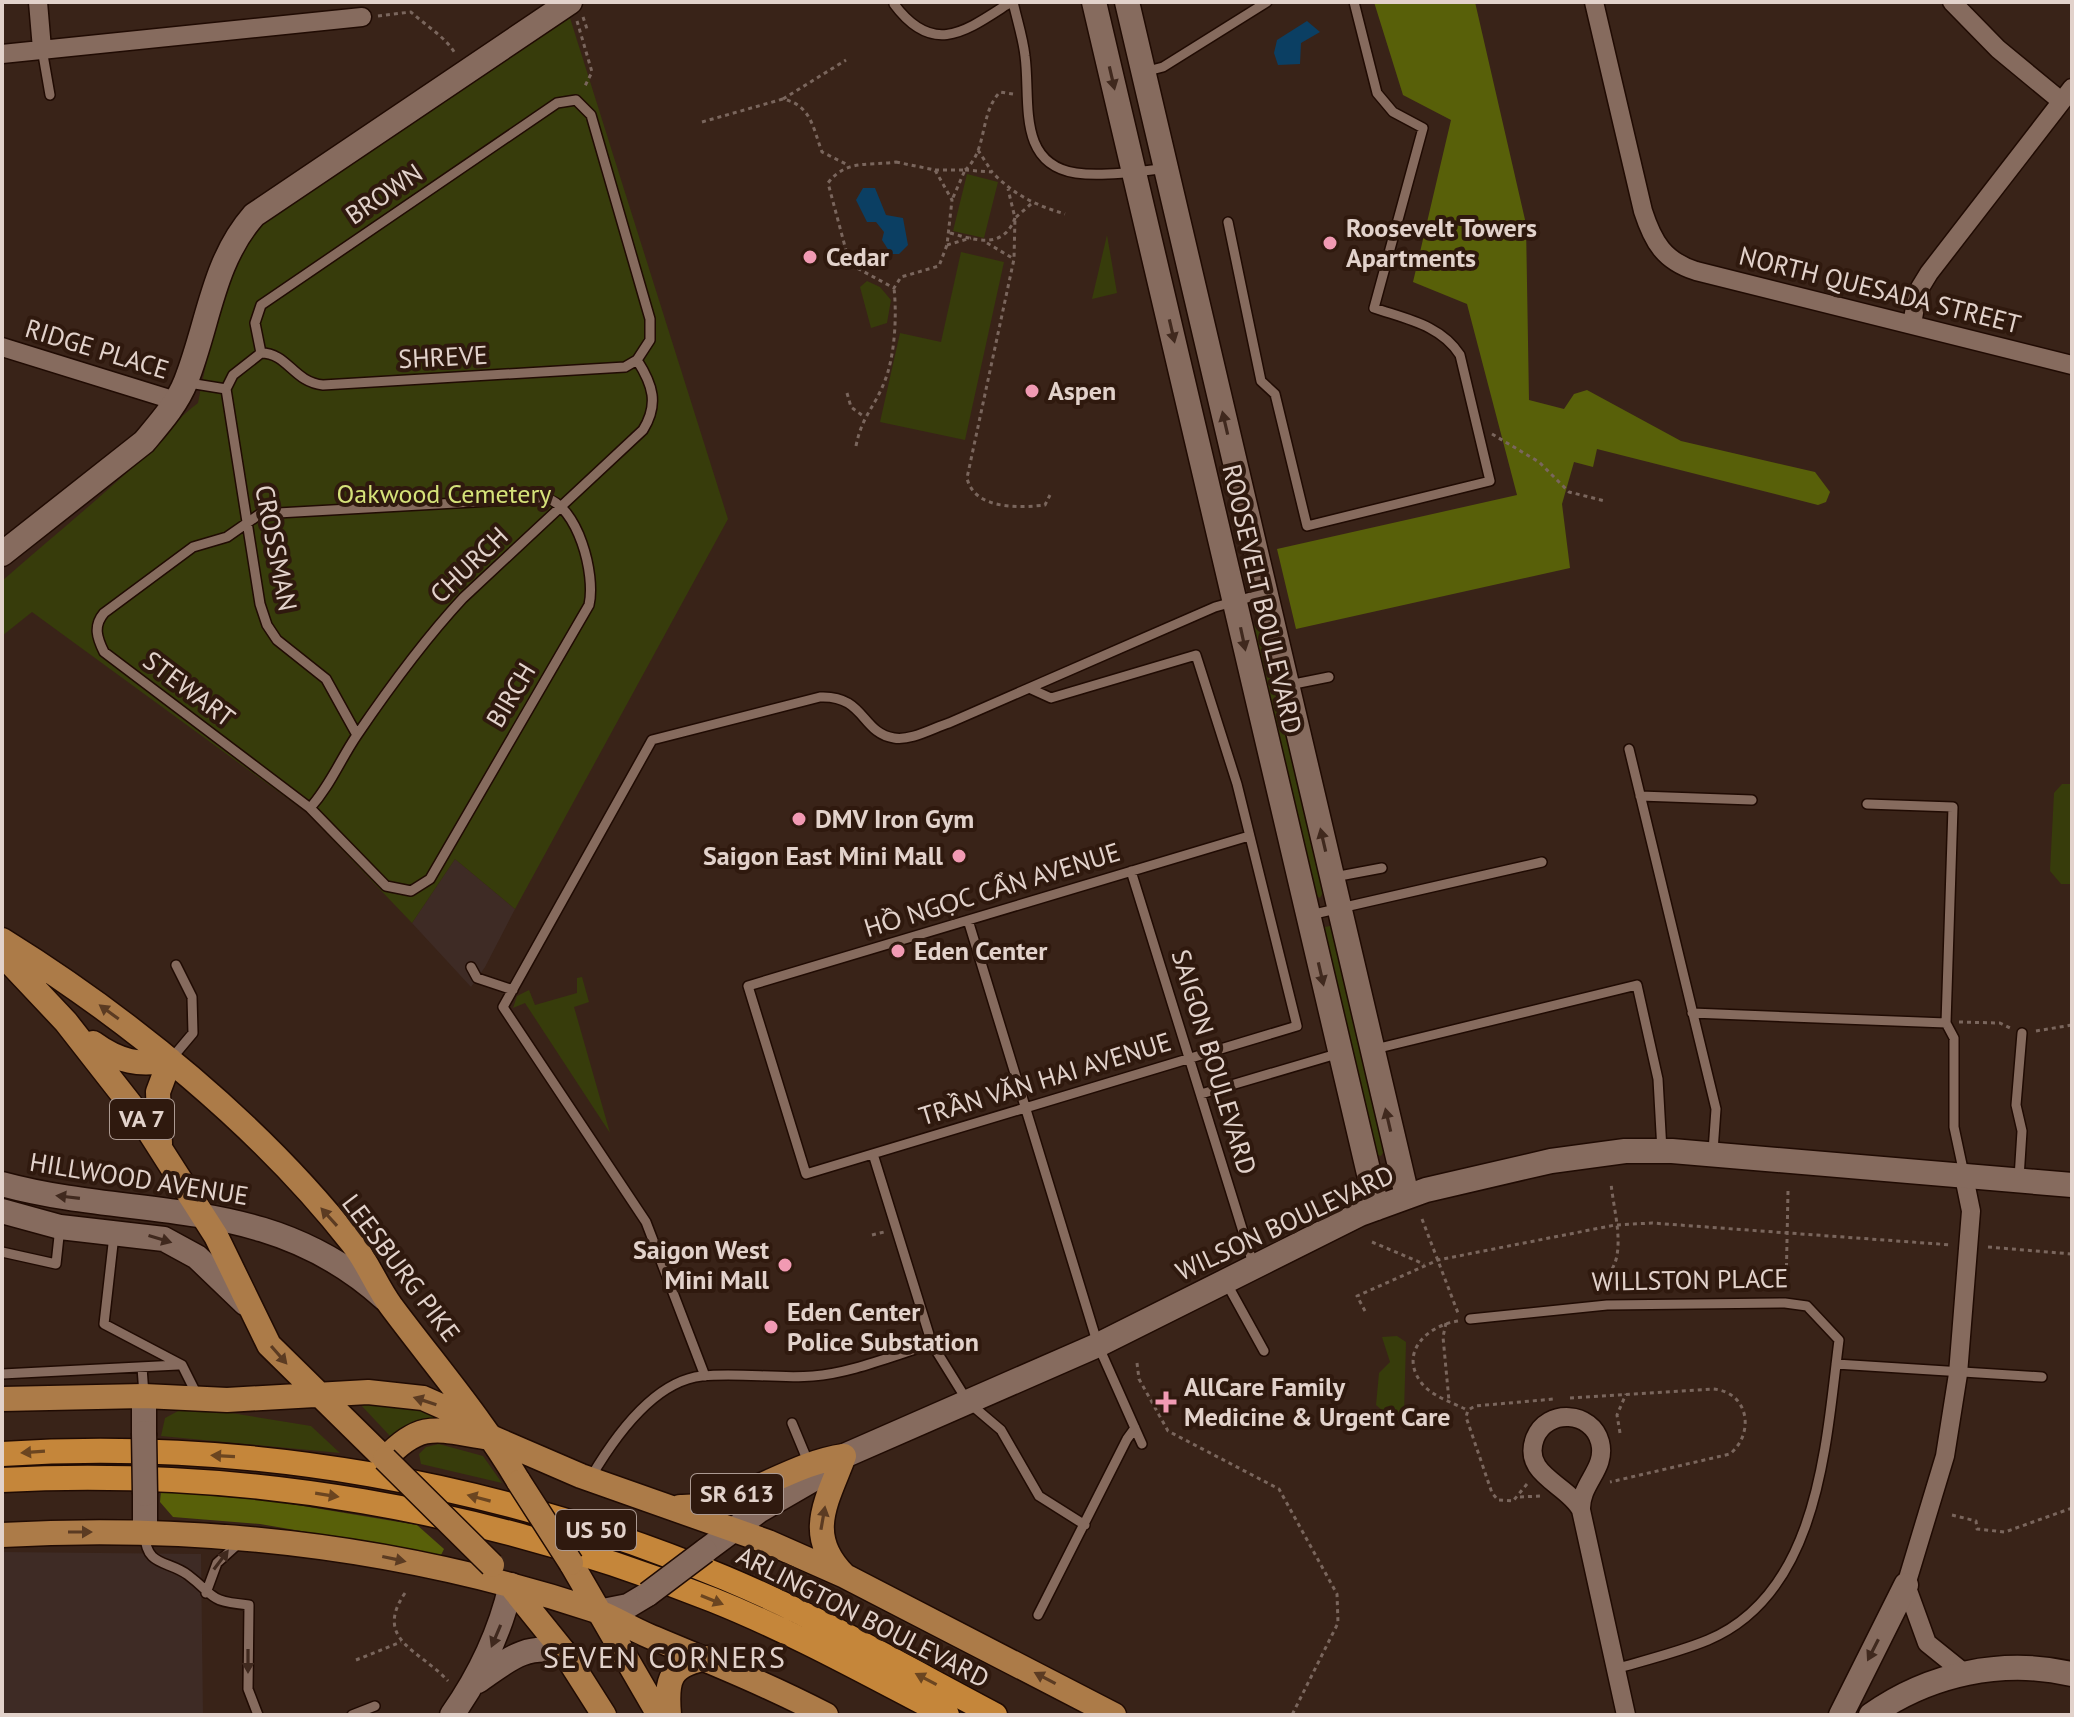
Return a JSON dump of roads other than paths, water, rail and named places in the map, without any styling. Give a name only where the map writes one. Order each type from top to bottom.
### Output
[{"type":"highway","name":"ARLINGTON BOULEVARD","points":[[2,1454],[54,1450],[253,1457],[398,1479],[474,1496],[600,1531],[724,1578],[807,1615],[995,1715]]},
{"type":"highway","name":"ARLINGTON BOULEVARD","points":[[2,1480],[154,1478],[259,1484],[485,1526],[608,1562],[714,1601],[817,1648],[947,1715]]},
{"type":"main road","name":"ROOSEVELT BOULEVARD","points":[[1127,2],[1407,1196]]},
{"type":"main road","name":"ROOSEVELT BOULEVARD","points":[[1098,3],[1134,171],[1377,1208]]},
{"type":"main road","points":[[2,554],[144,442],[181,392],[219,269],[227,251],[254,215],[465,73],[576,13]]},
{"type":"main road","name":"LEESBURG PIKE","points":[[2,940],[75,987],[170,1060],[305,1190],[354,1245],[389,1304],[493,1438],[571,1563],[659,1715]]},
{"type":"main road","name":"VA 7","points":[[2,954],[104,1067],[162,1151],[235,1273],[269,1345],[511,1585],[564,1652],[604,1715]]},
{"type":"main road","points":[[66,1022],[110,1055],[124,1061],[151,1064],[170,1060]]},
{"type":"main road","points":[[162,1151],[158,1092],[170,1060]]},
{"type":"main road","name":"WILSON BOULEVARD","points":[[598,1612],[628,1606],[648,1594],[733,1530],[824,1473],[844,1456],[1098,1345],[1254,1267],[1407,1196],[1578,1156],[1662,1151],[2072,1185]]},
{"type":"main road","name":"HILLWOOD AVENUE","points":[[2,1184],[50,1195],[201,1214],[251,1225],[300,1243],[367,1283],[389,1304]]},
{"type":"main road","name":"HILLWOOD AVENUE","points":[[2,1211],[60,1227],[164,1239],[182,1247],[224,1281],[249,1308]]},
{"type":"main road","points":[[2,1399],[144,1396],[199,1399],[368,1392],[423,1398],[459,1414],[493,1438],[590,1480],[733,1530],[845,1576],[1114,1715]]},
{"type":"main road","points":[[144,1396],[145,1532]]},
{"type":"main road","points":[[385,1459],[402,1440],[418,1431],[493,1438]]},
{"type":"main road","points":[[844,1456],[820,1527],[828,1557],[845,1576]]},
{"type":"main road","name":"SR 613","points":[[661,1507],[718,1503],[809,1464],[844,1456]]},
{"type":"main road","points":[[2,1535],[145,1532],[249,1538],[362,1552],[511,1585],[598,1612],[708,1658],[826,1715]]},
{"type":"main road","points":[[452,1715],[461,1684],[503,1618],[511,1585]]},
{"type":"main road","points":[[1841,1715],[1906,1585]]},
{"type":"main road","points":[[461,1684],[524,1650],[545,1648],[564,1652]]},
{"type":"main road","points":[[669,1715],[668,1684],[672,1675],[689,1662],[708,1658]]},
{"type":"main road","points":[[1871,1715],[1926,1684],[1963,1672],[2028,1669],[2072,1674]]},
{"type":"street","points":[[38,2],[42,49]]},
{"type":"street","name":"NORTH QUESADA STREET","points":[[1594,2],[1643,211],[1655,244],[1676,263],[1705,273],[2072,365]]},
{"type":"street","points":[[1912,324],[1918,291],[1929,273],[2067,94],[1998,49],[1952,2]]},
{"type":"street","points":[[2,54],[362,17]]},
{"type":"street","name":"RIDGE PLACE","points":[[2,347],[181,392]]},
{"type":"street","points":[[1963,1672],[1927,1643],[1906,1585],[1945,1456],[1958,1374],[1971,1211],[1964,1177]]},
{"type":"street","points":[[1581,1510],[1566,1491],[1539,1471],[1534,1460],[1534,1440],[1539,1430],[1546,1423],[1565,1416],[1584,1421],[1593,1428],[1601,1445],[1601,1459],[1585,1484],[1581,1510],[1626,1715]]},
{"type":"lane","points":[[894,4],[906,20],[930,33],[959,35],[1012,2],[1025,56],[1030,136],[1050,163],[1079,174],[1166,169]]},
{"type":"lane","points":[[1144,72],[1163,67],[1267,2]]},
{"type":"lane","points":[[1228,222],[1261,381],[1275,394],[1307,526],[1490,481],[1460,355],[1449,339],[1432,328],[1374,308],[1423,128],[1393,112],[1377,93],[1354,2]]},
{"type":"lane","points":[[42,49],[50,95]]},
{"type":"lane","name":"BROWN","points":[[261,353],[255,323],[261,305],[557,103],[576,100],[591,115],[650,319],[650,340],[637,360]]},
{"type":"lane","points":[[181,392],[226,389],[233,375],[261,353]]},
{"type":"lane","name":"SHREVE","points":[[261,353],[279,356],[299,378],[323,385],[625,367],[637,360]]},
{"type":"lane","name":"CHURCH","points":[[310,808],[324,793],[357,735],[439,624],[643,430],[651,418],[652,388],[637,360]]},
{"type":"lane","name":"CROSSMAN","points":[[226,389],[260,604],[267,625],[277,640],[326,679],[357,735]]},
{"type":"lane","name":"STEWART","points":[[411,891],[386,886],[310,808],[104,652],[97,627],[104,613],[193,547],[227,537],[260,514],[545,498],[563,506]]},
{"type":"lane","name":"BIRCH","points":[[411,891],[430,879],[589,605],[591,582],[573,519],[563,506]]},
{"type":"lane","points":[[705,1376],[646,1222],[503,1007],[652,740],[820,697],[839,696],[857,708],[876,730],[892,738],[906,738],[1235,599],[1265,593]]},
{"type":"lane","points":[[1029,688],[1051,698],[1196,655],[1237,784],[1249,836]]},
{"type":"lane","points":[[1287,685],[1329,677]]},
{"type":"lane","points":[[1629,749],[1716,1109],[1712,1154]]},
{"type":"lane","points":[[1640,796],[1752,800]]},
{"type":"lane","points":[[1867,804],[1953,807],[1946,1023],[1954,1038],[1954,1127],[1964,1177]]},
{"type":"lane","name":"HỒ NGỌC CẨN AVENUE","points":[[806,1174],[748,986],[1249,836]]},
{"type":"lane","name":"TRẦN VĂN HAI AVENUE","points":[[806,1174],[1297,1026],[1249,836]]},
{"type":"lane","points":[[1307,916],[1542,862]]},
{"type":"lane","points":[[1332,877],[1382,868]]},
{"type":"lane","name":"SAIGON BOULEVARD","points":[[1131,871],[1254,1267]]},
{"type":"lane","points":[[968,920],[1098,1345],[1142,1444]]},
{"type":"lane","points":[[170,1060],[193,1033],[192,997],[176,965]]},
{"type":"lane","points":[[471,967],[477,978],[513,990]]},
{"type":"lane","points":[[1372,1050],[1637,985],[1658,1079],[1662,1151]]},
{"type":"lane","points":[[1692,1013],[1946,1023]]},
{"type":"lane","points":[[2019,1181],[2022,1131],[2016,1105],[2022,1033]]},
{"type":"lane","points":[[1201,1094],[1340,1053]]},
{"type":"lane","points":[[873,1154],[932,1344],[968,1402],[1001,1430],[1039,1496],[1085,1525]]},
{"type":"lane","points":[[2,1252],[56,1264],[60,1227]]},
{"type":"lane","points":[[115,1231],[104,1324],[182,1365],[199,1399]]},
{"type":"lane","points":[[1225,1281],[1264,1351]]},
{"type":"lane","name":"WILLSTON PLACE","points":[[1464,1320],[1602,1305],[1786,1303],[1807,1306],[1839,1340],[1818,1488],[1801,1541],[1765,1598],[1711,1639],[1615,1669]]},
{"type":"lane","points":[[590,1480],[601,1459],[657,1396],[678,1383],[705,1376],[815,1376],[932,1344]]},
{"type":"lane","points":[[1836,1364],[2042,1377]]},
{"type":"lane","points":[[2,1374],[182,1365]]},
{"type":"lane","points":[[142,1367],[144,1396]]},
{"type":"lane","points":[[792,1423],[809,1464]]},
{"type":"lane","points":[[1038,1615],[1135,1428]]},
{"type":"lane","points":[[145,1532],[145,1546],[154,1561],[188,1575],[206,1593],[222,1602],[249,1605],[248,1689],[258,1715]]},
{"type":"lane","points":[[206,1593],[213,1570],[222,1557],[249,1538]]},
{"type":"lane","points":[[352,1715],[375,1706]]},
{"type":"water","points":[[1307,21],[1320,32],[1301,43],[1300,64],[1278,65],[1274,53],[1277,40]]},
{"type":"water","points":[[863,188],[875,188],[886,215],[903,218],[908,245],[899,254],[891,254],[882,240],[884,232],[876,222],[867,222],[856,200]]},
{"type":"place","name":"Roosevelt Towers Apartments","points":[[1330,243]]},
{"type":"place","name":"Cedar","points":[[810,257]]},
{"type":"place","name":"Aspen","points":[[1032,391]]},
{"type":"place","name":"DMV Iron Gym","points":[[799,819]]},
{"type":"place","name":"Saigon East Mini Mall","points":[[959,856]]},
{"type":"place","name":"Eden Center","points":[[898,951]]},
{"type":"place","name":"Saigon West Mini Mall","points":[[785,1265]]},
{"type":"place","name":"Eden Center Police Substation","points":[[771,1327]]},
{"type":"place","name":"AllCare Family Medicine & Urgent Care","points":[[1166,1402]]},
{"type":"district","name":"SEVEN CORNERS","points":[[665,1658]]},
{"type":"park label","name":"Oakwood Cemetery","points":[[444,494]]}]
